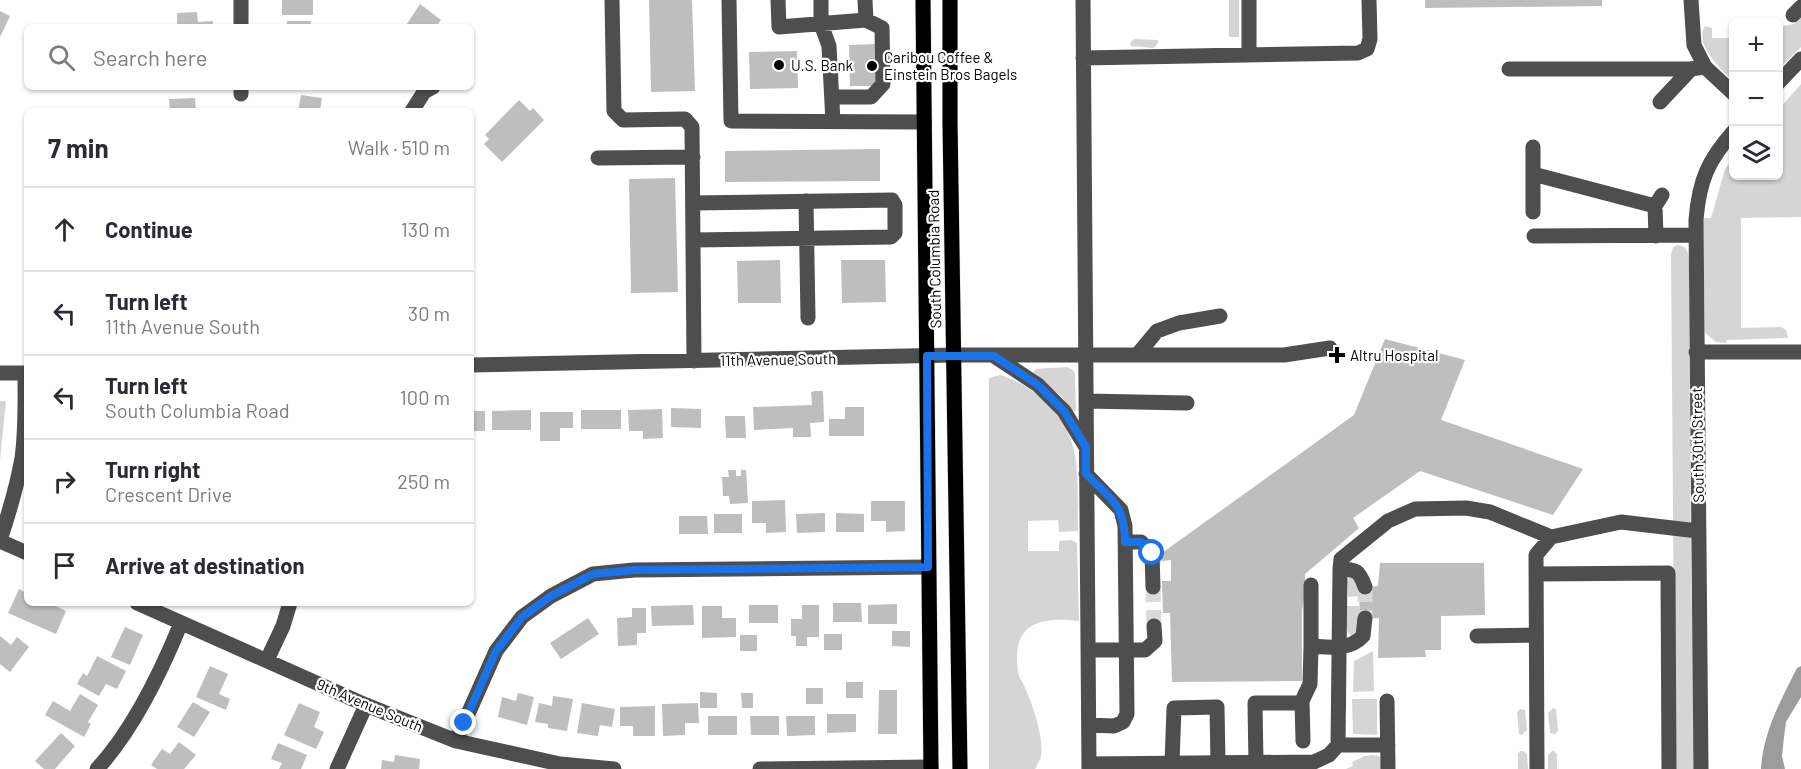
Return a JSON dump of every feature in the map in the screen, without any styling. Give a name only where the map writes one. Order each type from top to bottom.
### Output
[{"type":"main road","name":"South Columbia Road","points":[[923,0],[932,768]]},
{"type":"main road","name":"South Columbia Road","points":[[950,0],[960,769]]},
{"type":"street","points":[[241,0],[241,24]]},
{"type":"street","points":[[612,0],[614,111],[623,120],[686,118],[692,127],[694,361]]},
{"type":"street","points":[[729,0],[731,122],[924,122]]},
{"type":"street","points":[[778,0],[778,27],[866,20],[882,28],[883,84],[872,97],[832,97]]},
{"type":"street","points":[[821,0],[821,24],[829,46],[833,122]]},
{"type":"street","points":[[865,0],[866,20]]},
{"type":"street","points":[[1083,0],[1089,766],[1314,762],[1329,755],[1338,745],[1341,559],[1388,521],[1415,509],[1466,508],[1490,512],[1551,537],[1621,522],[1698,531]]},
{"type":"street","points":[[1249,0],[1249,55]]},
{"type":"street","points":[[1083,58],[1358,53],[1366,50],[1370,39],[1369,0]]},
{"type":"street","points":[[1691,0],[1698,68]]},
{"type":"street","points":[[1783,79],[1801,60]]},
{"type":"street","points":[[1660,102],[1698,68]]},
{"type":"street","points":[[1509,69],[1698,68],[1729,90]]},
{"type":"street","points":[[414,108],[428,90]]},
{"type":"street","name":"South 30th Street","points":[[1701,769],[1696,235],[1698,202],[1703,177],[1719,148],[1729,137]]},
{"type":"street","points":[[1533,147],[1533,212]]},
{"type":"street","points":[[598,158],[693,157]]},
{"type":"street","points":[[1533,174],[1659,201],[1656,236]]},
{"type":"street","points":[[693,203],[892,200],[895,205],[895,233],[891,237],[693,240]]},
{"type":"street","points":[[806,201],[808,318]]},
{"type":"street","points":[[1534,237],[1696,235]]},
{"type":"street","points":[[1137,355],[1156,331],[1220,316]]},
{"type":"street","name":"11th Avenue South","points":[[474,365],[955,355],[1284,356],[1330,348]]},
{"type":"street","points":[[1696,352],[1801,352]]},
{"type":"street","points":[[994,356],[1038,385],[1064,411],[1086,447]]},
{"type":"street","points":[[0,374],[24,373]]},
{"type":"street","points":[[1086,401],[1187,403]]},
{"type":"street","points":[[24,429],[22,458],[12,503],[0,541],[24,553]]},
{"type":"street","points":[[1086,474],[1121,510],[1125,526],[1127,714],[1124,722],[1114,726],[1089,725]]},
{"type":"street","points":[[1537,769],[1536,555],[1551,537]]},
{"type":"street","points":[[1125,542],[1141,542],[1152,553],[1153,587]]},
{"type":"street","points":[[456,741],[496,651],[522,617],[551,596],[593,574],[634,570],[928,567]]},
{"type":"street","points":[[1341,568],[1355,570],[1361,575],[1365,586]]},
{"type":"street","points":[[1536,574],[1668,573],[1669,769]]},
{"type":"street","points":[[1303,741],[1302,703],[1310,684],[1311,585]]},
{"type":"street","name":"9th Avenue South","points":[[144,606],[366,705],[456,741],[559,767],[614,769]]},
{"type":"street","points":[[267,660],[283,626],[289,606]]},
{"type":"street","points":[[1311,646],[1352,645],[1363,636],[1365,618]]},
{"type":"street","points":[[97,769],[135,716],[162,668],[181,623]]},
{"type":"street","points":[[1088,650],[1145,650],[1155,641],[1154,626]]},
{"type":"street","points":[[1477,636],[1535,634]]},
{"type":"street","points":[[1387,701],[1388,769]]},
{"type":"street","points":[[1256,763],[1255,703],[1302,703]]},
{"type":"street","points":[[337,769],[366,705]]},
{"type":"street","points":[[1172,763],[1174,708],[1217,707],[1218,763]]},
{"type":"street","points":[[1338,745],[1388,745]]},
{"type":"street","points":[[760,769],[932,768]]},
{"type":"shaded area","points":[[1229,0],[1239,0],[1239,37],[1229,37]]},
{"type":"shaded area","points":[[1801,17],[1801,47],[1783,65],[1783,26],[1794,24]]},
{"type":"shaded area","points":[[1705,26],[1712,28],[1712,38],[1729,38],[1729,77],[1710,56],[1702,33]]},
{"type":"shaded area","points":[[1134,39],[1158,40],[1158,43],[1154,48],[1131,46],[1130,43]]},
{"type":"shaded area","points":[[1801,84],[1801,217],[1741,218],[1741,328],[1781,327],[1786,330],[1788,338],[1716,342],[1705,333],[1703,218],[1711,218],[1725,169],[1729,164],[1729,180],[1783,180],[1783,104]]},
{"type":"shaded area","points":[[1678,245],[1687,250],[1689,260],[1691,577],[1696,769],[1675,769],[1671,255],[1673,247]]},
{"type":"shaded area","points":[[1067,367],[1073,370],[1075,375],[1076,410],[1074,412],[1062,397],[1033,373],[1036,369]]},
{"type":"shaded area","points":[[1000,375],[1034,392],[1053,410],[1067,431],[1075,453],[1076,464],[1078,531],[1059,532],[1058,520],[1028,521],[1028,551],[1059,551],[1059,541],[1071,540],[1077,543],[1079,621],[1041,622],[1031,626],[1019,642],[1018,673],[1034,712],[1041,740],[1041,756],[1035,769],[989,769],[989,378]]},
{"type":"shaded area","points":[[0,401],[6,401],[0,460]]},
{"type":"shaded area","points":[[1354,576],[1360,587],[1360,596],[1348,597],[1347,580]]},
{"type":"shaded area","points":[[1347,606],[1359,606],[1359,632],[1356,636],[1351,636],[1347,631]]},
{"type":"shaded area","points":[[1373,651],[1374,691],[1353,692],[1354,661]]},
{"type":"shaded area","points":[[1801,666],[1801,697],[1786,722],[1782,756],[1785,769],[1761,769],[1769,729],[1797,668]]},
{"type":"shaded area","points":[[1352,699],[1377,699],[1377,735],[1353,734]]},
{"type":"shaded area","points":[[1553,708],[1556,709],[1558,731],[1555,734],[1550,733],[1548,713]]},
{"type":"shaded area","points":[[1520,709],[1525,710],[1527,730],[1522,735],[1519,734],[1517,712]]},
{"type":"shaded area","points":[[1553,750],[1557,754],[1557,769],[1548,769],[1548,755]]},
{"type":"shaded area","points":[[1520,751],[1527,754],[1528,769],[1518,769]]},
{"type":"shaded area","points":[[1373,755],[1379,756],[1382,760],[1382,769],[1346,769],[1353,766],[1352,762]]},
{"type":"building","points":[[282,0],[313,0],[313,15],[282,15]]},
{"type":"building","points":[[649,0],[692,0],[695,91],[651,92]]},
{"type":"building","points":[[1425,0],[1602,0],[1602,6],[1425,8]]},
{"type":"building","points":[[420,4],[441,20],[438,24],[407,24]]},
{"type":"building","points":[[0,11],[10,16],[0,37]]},
{"type":"building","points":[[197,12],[198,22],[213,21],[213,24],[177,24],[177,13]]},
{"type":"building","points":[[287,21],[311,21],[311,24],[287,24]]},
{"type":"building","points":[[876,44],[877,86],[850,86],[849,45]]},
{"type":"building","points":[[797,51],[798,88],[750,89],[749,52]]},
{"type":"building","points":[[301,95],[322,98],[320,108],[299,108]]},
{"type":"building","points":[[195,98],[196,108],[170,108],[169,99]]},
{"type":"building","points":[[519,100],[530,111],[533,108],[544,120],[502,162],[484,144],[489,139],[485,135]]},
{"type":"building","points":[[880,149],[880,181],[725,182],[725,151]]},
{"type":"building","points":[[675,178],[678,292],[631,293],[629,179]]},
{"type":"building","points":[[780,260],[781,303],[738,303],[737,261]]},
{"type":"building","points":[[841,260],[885,260],[886,302],[842,303]]},
{"type":"building","points":[[1385,339],[1465,360],[1441,420],[1583,469],[1553,515],[1420,471],[1353,518],[1359,528],[1305,574],[1302,610],[1302,681],[1172,682],[1170,613],[1163,613],[1162,581],[1171,581],[1171,560],[1162,561],[1162,553],[1354,415]]},
{"type":"building","points":[[823,391],[824,422],[810,423],[811,437],[793,437],[793,428],[754,430],[753,407],[812,405],[811,392]]},
{"type":"building","points":[[845,407],[864,407],[864,436],[829,436],[829,419],[845,419]]},
{"type":"building","points":[[671,408],[701,409],[701,428],[671,427]]},
{"type":"building","points":[[662,409],[663,438],[643,439],[643,431],[629,431],[628,410]]},
{"type":"building","points":[[531,410],[531,430],[492,430],[492,411]]},
{"type":"building","points":[[581,410],[621,410],[621,429],[581,429]]},
{"type":"building","points":[[474,411],[485,411],[485,431],[474,431]]},
{"type":"building","points":[[540,412],[573,412],[573,428],[560,428],[560,441],[540,441]]},
{"type":"building","points":[[725,416],[745,416],[746,438],[726,438]]},
{"type":"building","points":[[728,470],[736,470],[736,476],[741,476],[741,470],[746,470],[748,503],[730,504],[729,496],[723,496],[722,477],[729,477]]},
{"type":"building","points":[[785,500],[786,532],[766,533],[766,523],[752,523],[752,501]]},
{"type":"building","points":[[871,501],[905,501],[905,531],[886,532],[886,521],[871,521]]},
{"type":"building","points":[[825,513],[825,532],[797,533],[796,514]]},
{"type":"building","points":[[836,513],[864,514],[864,532],[836,532]]},
{"type":"building","points":[[714,514],[742,514],[742,533],[714,533]]},
{"type":"building","points":[[679,516],[707,516],[708,534],[679,534]]},
{"type":"building","points":[[1380,563],[1484,563],[1485,615],[1441,616],[1441,650],[1425,650],[1426,657],[1378,658],[1379,618],[1359,619],[1360,587],[1378,586]]},
{"type":"building","points":[[19,589],[24,592],[24,606],[56,606],[66,611],[56,634],[8,613]]},
{"type":"building","points":[[833,603],[861,603],[862,622],[833,622]]},
{"type":"building","points":[[897,604],[897,624],[868,624],[868,605]]},
{"type":"building","points":[[693,605],[694,625],[652,626],[651,606]]},
{"type":"building","points":[[749,605],[778,605],[778,623],[749,623]]},
{"type":"building","points":[[802,605],[819,605],[819,637],[807,637],[807,646],[796,646],[796,636],[791,636],[791,619],[802,619]]},
{"type":"building","points":[[702,606],[722,606],[722,618],[736,618],[736,637],[702,638]]},
{"type":"building","points":[[632,608],[646,608],[646,633],[637,633],[637,645],[618,646],[617,618],[632,617]]},
{"type":"building","points":[[588,618],[599,634],[561,659],[550,643]]},
{"type":"building","points":[[125,627],[143,635],[130,665],[111,657]]},
{"type":"building","points":[[892,631],[910,631],[910,647],[892,646]]},
{"type":"building","points":[[824,634],[842,634],[842,650],[824,650]]},
{"type":"building","points":[[740,635],[757,635],[757,651],[740,651]]},
{"type":"building","points":[[0,636],[11,645],[17,637],[29,647],[10,672],[0,664]]},
{"type":"building","points":[[97,656],[126,671],[117,689],[106,684],[99,696],[77,684],[83,673],[87,676]]},
{"type":"building","points":[[210,666],[228,674],[219,694],[230,699],[226,710],[196,697]]},
{"type":"building","points":[[846,682],[863,682],[863,698],[846,698]]},
{"type":"building","points":[[806,688],[823,688],[823,704],[806,704]]},
{"type":"building","points":[[879,690],[897,690],[897,734],[878,734]]},
{"type":"building","points":[[700,692],[717,693],[717,708],[700,708]]},
{"type":"building","points":[[518,693],[534,697],[527,725],[498,717],[502,697],[516,701]]},
{"type":"building","points":[[741,693],[753,693],[753,708],[742,708]]},
{"type":"building","points":[[80,694],[98,705],[88,722],[91,724],[84,737],[45,715],[53,701],[70,711]]},
{"type":"building","points":[[553,696],[573,699],[567,731],[548,728],[548,724],[535,722],[539,703],[552,706]]},
{"type":"building","points":[[193,702],[210,712],[194,737],[177,727]]},
{"type":"building","points":[[299,703],[320,712],[314,727],[324,732],[316,749],[284,735]]},
{"type":"building","points":[[582,703],[615,709],[612,727],[600,725],[598,736],[577,733]]},
{"type":"building","points":[[698,703],[699,723],[685,723],[685,735],[663,736],[662,704]]},
{"type":"building","points":[[655,706],[655,736],[633,736],[633,726],[620,726],[620,707]]},
{"type":"building","points":[[827,714],[856,714],[856,732],[827,733]]},
{"type":"building","points":[[708,716],[737,716],[737,735],[708,735]]},
{"type":"building","points":[[750,716],[779,716],[779,735],[751,735]]},
{"type":"building","points":[[786,716],[815,716],[815,735],[787,736]]},
{"type":"building","points":[[61,733],[75,746],[55,769],[44,769],[35,761]]},
{"type":"building","points":[[179,742],[196,755],[184,769],[157,769],[151,765],[162,749],[170,754]]},
{"type":"building","points":[[278,743],[307,755],[301,769],[279,769],[282,763],[271,759]]},
{"type":"building","points":[[395,755],[420,759],[419,769],[381,769],[382,760],[394,762]]},
{"type":"tunnel","points":[[1153,587],[1154,626]]},
{"type":"tunnel","points":[[1365,587],[1365,618]]},
{"type":"place","name":"U.S. Bank","points":[[779,65]]},
{"type":"place","name":"Caribou Coffee & Einstein Bros Bagels","points":[[872,66]]},
{"type":"place","name":"Altru Hospital","points":[[1337,355]]},
{"type":"route","points":[[464,723],[496,651],[522,617],[551,596],[593,574],[634,570],[928,567],[927,356],[994,356],[1038,385],[1064,411],[1086,447],[1086,474],[1121,510],[1125,526],[1125,542],[1141,542],[1152,553]]}]
